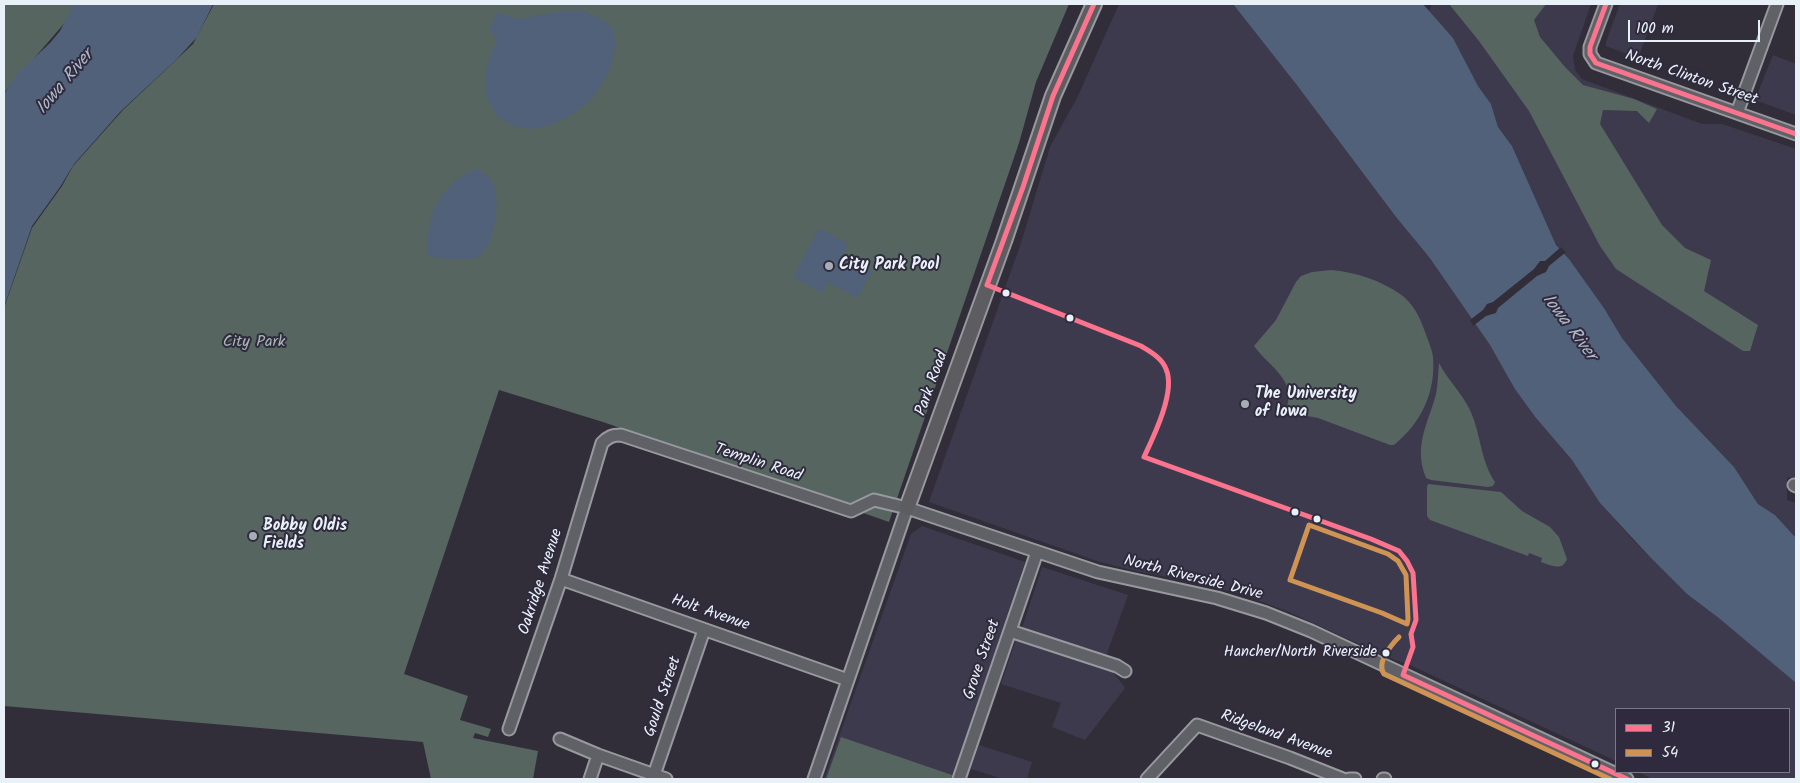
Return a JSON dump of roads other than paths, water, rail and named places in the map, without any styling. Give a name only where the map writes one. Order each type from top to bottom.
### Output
[{"type":"main road","name":"Park Road","points":[[906,508],[1004,241],[1053,96],[1094,4]]},
{"type":"street","name":"North Clinton Street","points":[[1606,4],[1591,44],[1590,54],[1596,63],[1796,134]]},
{"type":"street","points":[[1737,113],[1777,4]]},
{"type":"street","name":"Templin Road","points":[[602,443],[608,437],[620,435],[851,511],[874,500],[906,508]]},
{"type":"street","name":"Oakridge Avenue","points":[[509,729],[561,579],[602,443]]},
{"type":"street","name":"North Riverside Drive","points":[[906,508],[1098,572],[1217,598],[1290,622],[1627,779]]},
{"type":"street","name":"Park Road","points":[[814,779],[906,508]]},
{"type":"street","name":"Grove Street","points":[[959,779],[1037,552]]},
{"type":"street","name":"Holt Avenue","points":[[561,579],[848,680]]},
{"type":"street","name":"Gould Street","points":[[654,775],[704,630]]},
{"type":"street","points":[[1010,631],[1117,666],[1125,671]]},
{"type":"street","name":"Ridgeland Avenue","points":[[1146,779],[1197,725],[1290,758],[1342,779]]},
{"type":"street","points":[[560,739],[598,755],[666,779]]},
{"type":"street","points":[[590,779],[598,755]]},
{"type":"street","points":[[1349,779],[1355,779]]},
{"type":"water","name":"Iowa River","points":[[74,4],[213,4],[197,37],[177,59],[121,111],[74,164],[32,226],[4,307],[4,94],[19,72],[60,31]]},
{"type":"water","name":"Iowa River","points":[[1233,4],[1423,4],[1453,38],[1478,86],[1491,104],[1498,127],[1512,146],[1556,245],[1569,259],[1604,308],[1622,338],[1676,406],[1734,467],[1758,504],[1775,515],[1796,538],[1796,683],[1720,619],[1687,594],[1600,503],[1572,460],[1536,418],[1515,389],[1490,345],[1429,257],[1396,217]]},
{"type":"water","points":[[580,10],[607,23],[614,35],[614,56],[605,79],[598,90],[581,108],[549,125],[525,129],[505,121],[491,105],[485,83],[488,62],[496,43],[495,37],[489,30],[497,13],[518,19]]},
{"type":"water","points":[[479,169],[493,183],[496,194],[493,233],[485,249],[477,257],[467,260],[428,255],[429,225],[435,207],[452,184],[468,173]]},
{"type":"water","points":[[819,228],[848,244],[843,255],[872,271],[857,298],[828,282],[822,293],[793,277]]},
{"type":"place","name":"City Park Pool","points":[[829,266]]},
{"type":"place","name":"The University of Iowa","points":[[1245,404]]},
{"type":"place","name":"Bobby Oldis Fields","points":[[253,536]]},
{"type":"place","name":"Hancher/North Riverside","points":[[1386,653]]},
{"type":"park label","name":"City Park","points":[[254,343]]}]
